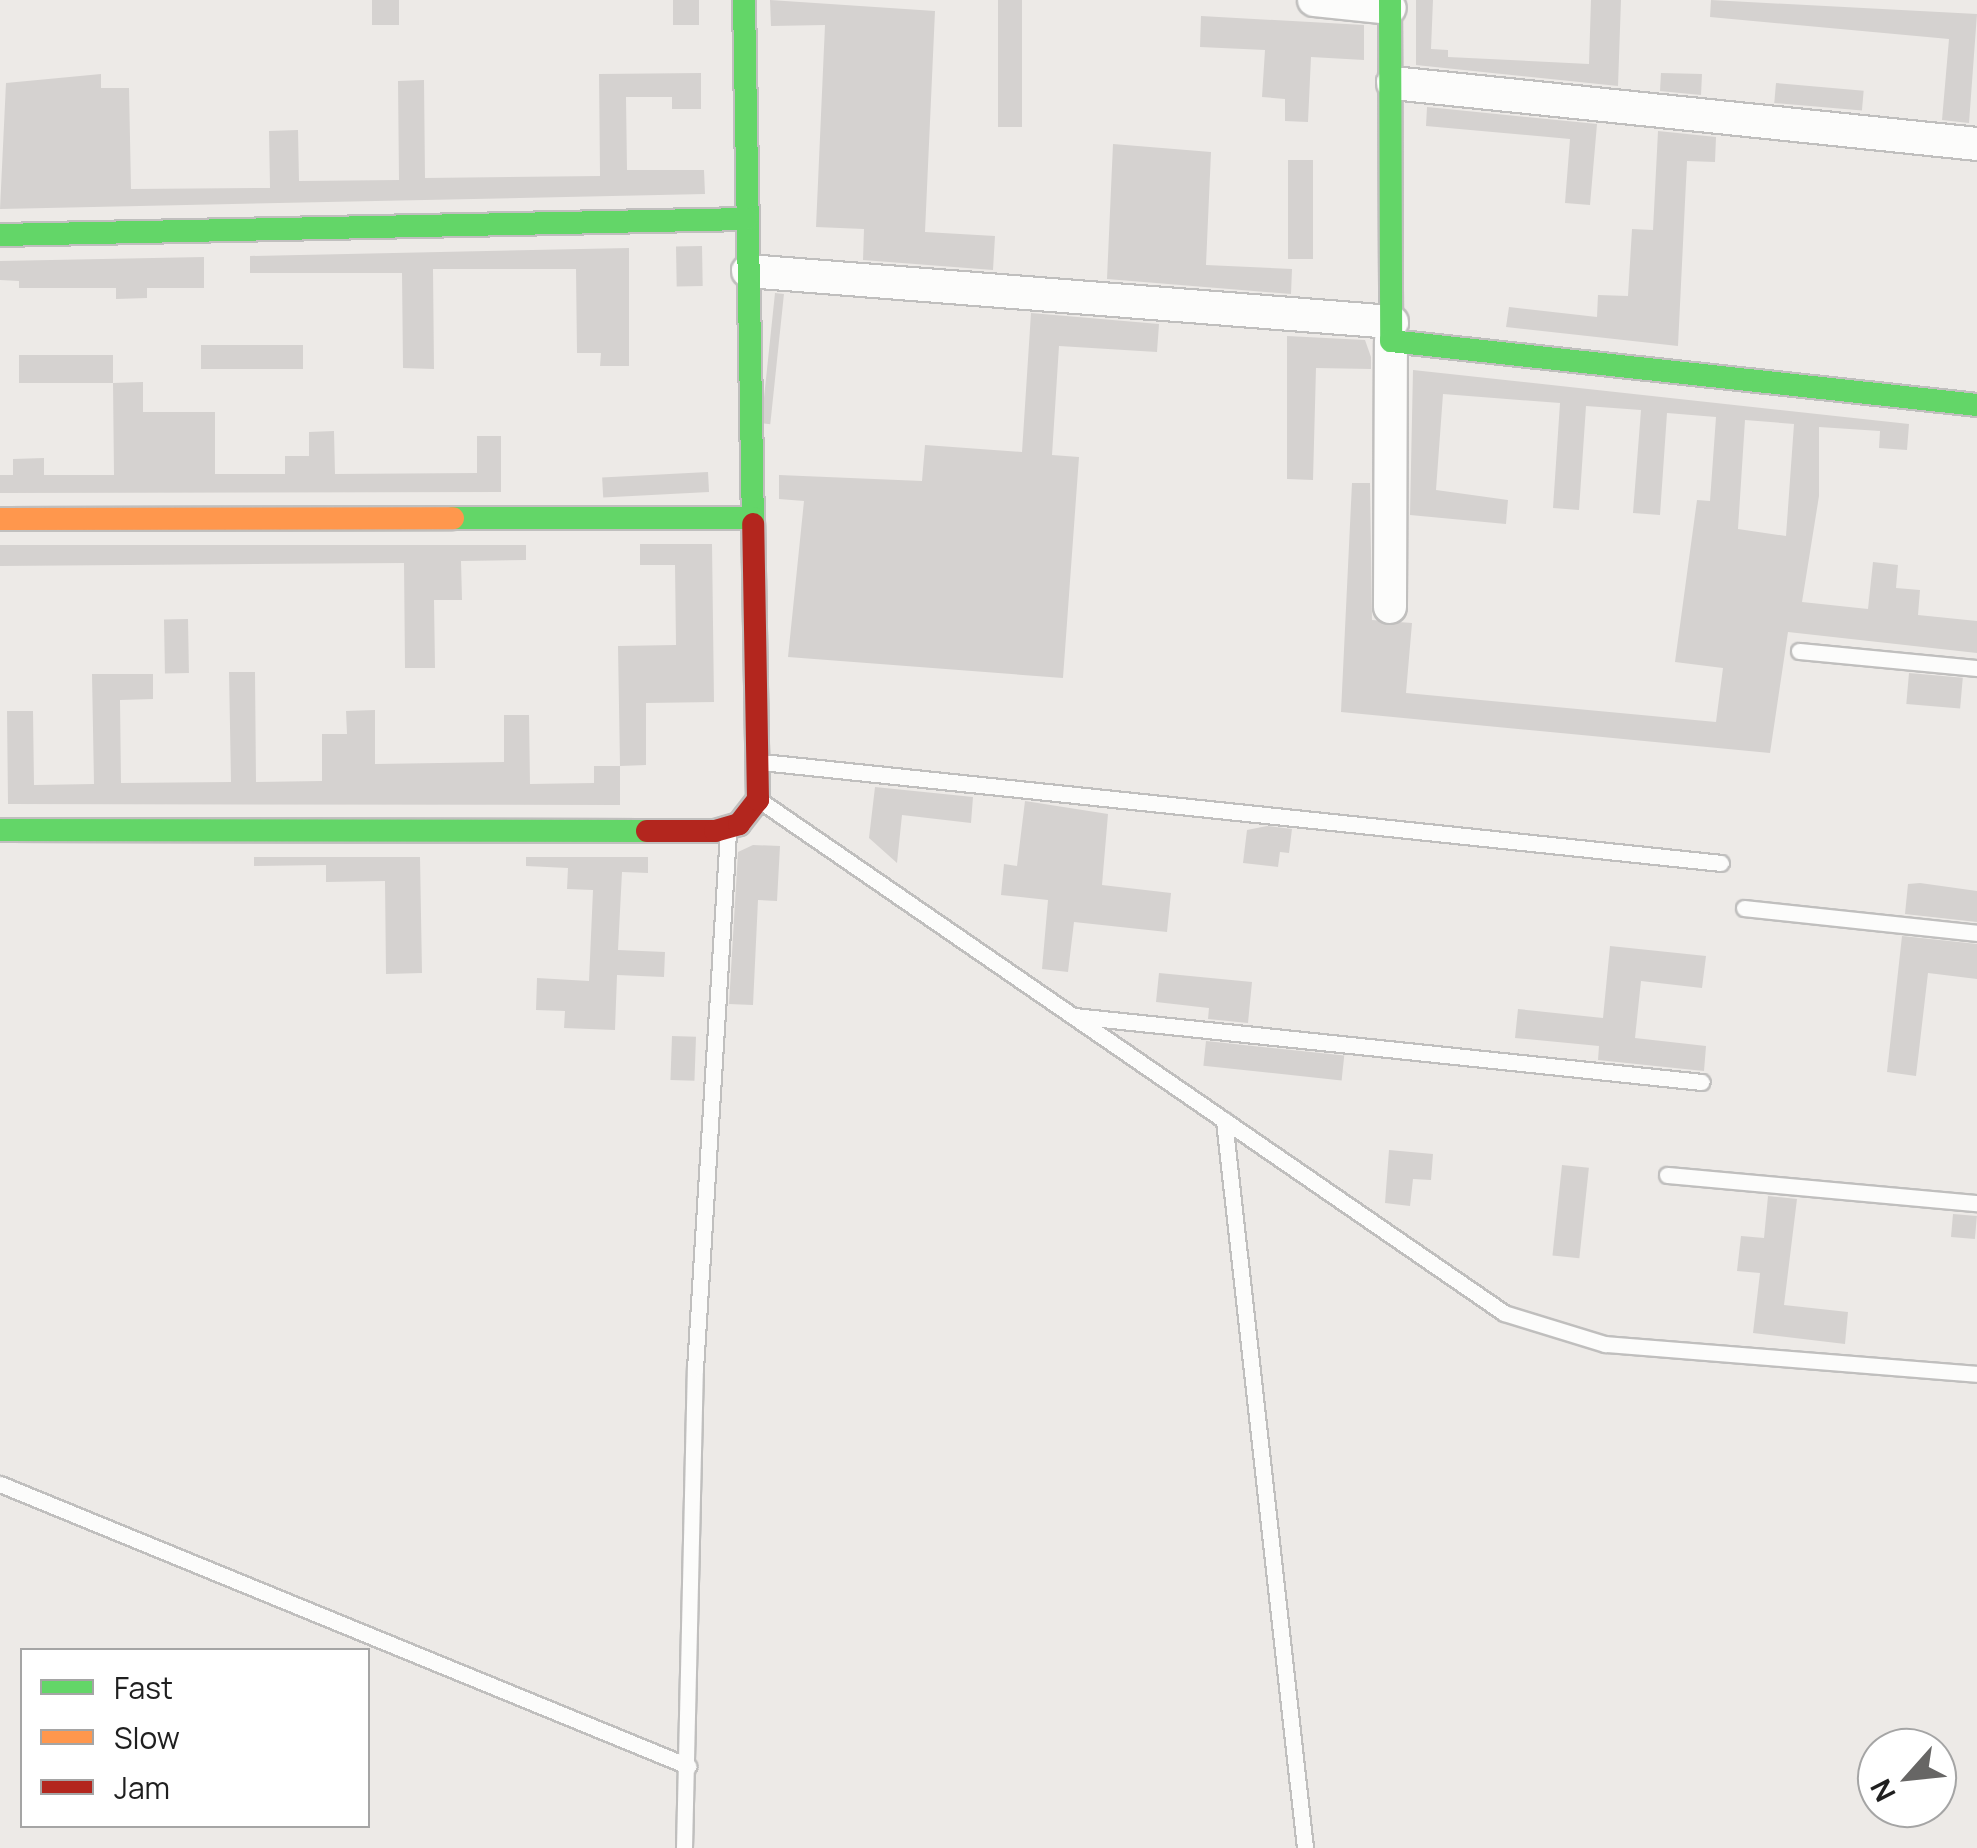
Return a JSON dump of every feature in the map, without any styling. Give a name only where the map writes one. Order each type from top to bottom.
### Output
[{"type":"street","points":[[0,830],[728,828],[758,800],[744,0]]},
{"type":"street","points":[[1314,0],[1390,4],[1390,607]]},
{"type":"street","points":[[1393,83],[1977,144]]},
{"type":"street","points":[[0,234],[747,219]]},
{"type":"street","points":[[748,271],[1392,331],[1977,405]]},
{"type":"street","points":[[0,519],[753,518]]},
{"type":"lane","points":[[1799,650],[1977,668]]},
{"type":"lane","points":[[758,762],[1722,863]]},
{"type":"lane","points":[[758,800],[1504,1313],[1605,1344],[1977,1374]]},
{"type":"lane","points":[[684,1848],[695,1369],[728,828]]},
{"type":"lane","points":[[1744,908],[1977,933]]},
{"type":"lane","points":[[1073,1016],[1702,1082]]},
{"type":"lane","points":[[1224,1120],[1305,1848]]},
{"type":"lane","points":[[1667,1175],[1977,1203]]},
{"type":"lane","points":[[0,1484],[688,1766]]},
{"type":"building","points":[[372,0],[399,0],[399,25],[372,25]]},
{"type":"building","points":[[673,0],[699,0],[699,25],[673,25]]},
{"type":"building","points":[[770,0],[935,11],[925,232],[995,236],[993,270],[863,260],[864,229],[816,227],[825,25],[771,26]]},
{"type":"building","points":[[998,0],[1022,0],[1022,127],[998,127]]},
{"type":"building","points":[[1416,0],[1433,0],[1431,49],[1448,50],[1448,57],[1589,64],[1591,0],[1621,0],[1618,86],[1416,65]]},
{"type":"building","points":[[1711,0],[1977,14],[1969,123],[1942,120],[1949,39],[1710,17]]},
{"type":"building","points":[[1201,16],[1364,25],[1364,60],[1311,57],[1308,122],[1285,121],[1285,99],[1262,97],[1265,50],[1200,47]]},
{"type":"building","points":[[701,73],[701,109],[672,109],[672,97],[626,97],[627,170],[704,170],[705,194],[0,209],[6,83],[101,74],[101,88],[129,88],[131,189],[270,188],[269,131],[298,130],[299,181],[399,180],[398,81],[424,80],[425,178],[600,176],[599,74]]},
{"type":"building","points":[[1661,73],[1702,74],[1701,95],[1660,91]]},
{"type":"building","points":[[1776,83],[1864,91],[1862,111],[1774,103]]},
{"type":"building","points":[[1427,107],[1597,124],[1590,205],[1565,203],[1570,139],[1426,126]]},
{"type":"building","points":[[1658,131],[1716,137],[1715,162],[1687,161],[1678,346],[1506,327],[1509,307],[1597,317],[1598,295],[1628,296],[1632,229],[1653,230]]},
{"type":"building","points":[[1113,144],[1211,152],[1206,265],[1292,269],[1291,294],[1107,279]]},
{"type":"building","points":[[1288,160],[1313,160],[1313,259],[1288,259]]},
{"type":"building","points":[[676,246],[702,246],[703,286],[677,286]]},
{"type":"building","points":[[629,248],[629,366],[600,366],[601,353],[577,353],[576,269],[433,269],[434,369],[403,368],[402,273],[250,273],[250,256]]},
{"type":"building","points":[[204,257],[204,288],[147,288],[147,298],[116,299],[116,288],[19,288],[19,281],[0,280],[0,261]]},
{"type":"building","points":[[775,293],[784,294],[770,424],[761,423]]},
{"type":"building","points":[[1031,313],[1159,324],[1157,352],[1059,346],[1052,455],[1079,457],[1063,678],[788,657],[804,501],[779,499],[779,475],[922,481],[925,445],[1022,452]]},
{"type":"building","points":[[1287,336],[1365,340],[1371,357],[1371,369],[1316,368],[1313,480],[1287,479]]},
{"type":"building","points":[[201,345],[303,345],[303,369],[201,369]]},
{"type":"building","points":[[19,355],[113,355],[113,383],[19,383]]},
{"type":"building","points":[[1413,370],[1909,424],[1907,450],[1879,448],[1880,431],[1819,427],[1819,496],[1802,602],[1868,609],[1873,562],[1898,565],[1896,588],[1920,590],[1918,615],[1977,621],[1977,653],[1788,632],[1770,753],[1341,712],[1352,483],[1370,483],[1372,620],[1412,623],[1406,693],[1716,722],[1723,668],[1675,662],[1697,500],[1710,501],[1716,417],[1667,413],[1660,515],[1633,513],[1641,410],[1586,406],[1579,510],[1553,508],[1560,403],[1443,394],[1436,490],[1508,500],[1506,524],[1410,515]],"holes":[[[1745,420],[1794,424],[1786,536],[1738,529]]]},
{"type":"building","points":[[143,382],[143,412],[215,412],[215,474],[285,474],[285,456],[309,456],[309,432],[334,431],[335,474],[477,473],[477,436],[501,436],[501,492],[0,493],[0,475],[13,475],[13,459],[44,458],[44,475],[114,475],[113,383]]},
{"type":"building","points":[[708,472],[709,492],[603,498],[602,478]]},
{"type":"building","points":[[640,544],[712,544],[714,702],[646,703],[646,765],[620,766],[618,646],[676,645],[675,565],[640,565]]},
{"type":"building","points":[[0,545],[526,545],[526,560],[461,561],[462,600],[434,600],[435,668],[405,668],[404,563],[0,566]]},
{"type":"building","points":[[164,619],[188,619],[189,673],[165,673]]},
{"type":"building","points":[[229,672],[255,672],[256,782],[322,781],[322,734],[347,734],[346,711],[375,710],[375,764],[504,762],[504,715],[529,715],[530,784],[594,783],[594,766],[620,766],[620,805],[8,804],[7,711],[33,711],[34,785],[94,784],[92,674],[153,674],[153,699],[120,700],[121,783],[231,782]]},
{"type":"building","points":[[1909,673],[1963,678],[1960,709],[1906,704]]},
{"type":"building","points":[[875,787],[973,797],[971,823],[902,815],[897,863],[869,838]]},
{"type":"building","points":[[1025,801],[1108,814],[1102,885],[1171,893],[1167,932],[1074,922],[1068,972],[1042,969],[1048,900],[1001,895],[1004,864],[1017,866]]},
{"type":"building","points":[[1267,826],[1292,829],[1289,853],[1280,852],[1278,867],[1243,863],[1247,830]]},
{"type":"building","points":[[753,845],[780,846],[777,901],[758,900],[753,1005],[729,1004],[738,852]]},
{"type":"building","points":[[254,857],[420,857],[422,973],[386,974],[385,881],[326,882],[326,865],[254,866]]},
{"type":"building","points":[[526,857],[648,857],[648,873],[622,872],[618,950],[665,952],[664,977],[617,975],[615,1030],[564,1028],[565,1011],[536,1010],[537,978],[589,981],[593,890],[567,889],[568,868],[526,866]]},
{"type":"building","points":[[1908,884],[1977,891],[1977,922],[1905,914]]},
{"type":"building","points":[[1902,936],[1977,944],[1977,979],[1928,973],[1916,1076],[1887,1072]]},
{"type":"building","points":[[1610,946],[1706,956],[1702,988],[1641,981],[1635,1038],[1706,1046],[1704,1071],[1598,1060],[1599,1046],[1515,1038],[1518,1009],[1603,1018]]},
{"type":"building","points":[[1159,973],[1252,982],[1248,1023],[1208,1019],[1209,1008],[1156,1002]]},
{"type":"building","points":[[672,1036],[696,1037],[694,1081],[670,1080]]},
{"type":"building","points":[[1206,1041],[1344,1056],[1342,1080],[1203,1066]]},
{"type":"building","points":[[1389,1150],[1433,1154],[1431,1180],[1413,1179],[1410,1206],[1385,1203]]},
{"type":"building","points":[[1562,1165],[1589,1168],[1579,1258],[1552,1256]]},
{"type":"building","points":[[1768,1196],[1797,1199],[1784,1305],[1848,1312],[1845,1344],[1753,1333],[1760,1273],[1737,1271],[1741,1236],[1764,1238]]},
{"type":"building","points":[[1953,1214],[1977,1216],[1975,1239],[1951,1237]]},
{"type":"traffic: fast","points":[[744,0],[753,524]]},
{"type":"traffic: fast","points":[[1390,0],[1391,341],[1977,405]]},
{"type":"traffic: fast","points":[[0,235],[747,219]]},
{"type":"traffic: fast","points":[[453,518],[753,518]]},
{"type":"traffic: fast","points":[[0,830],[647,831]]},
{"type":"traffic: slow","points":[[0,519],[453,518]]},
{"type":"traffic: jam","points":[[647,831],[715,831],[739,824],[758,800],[753,524]]}]
